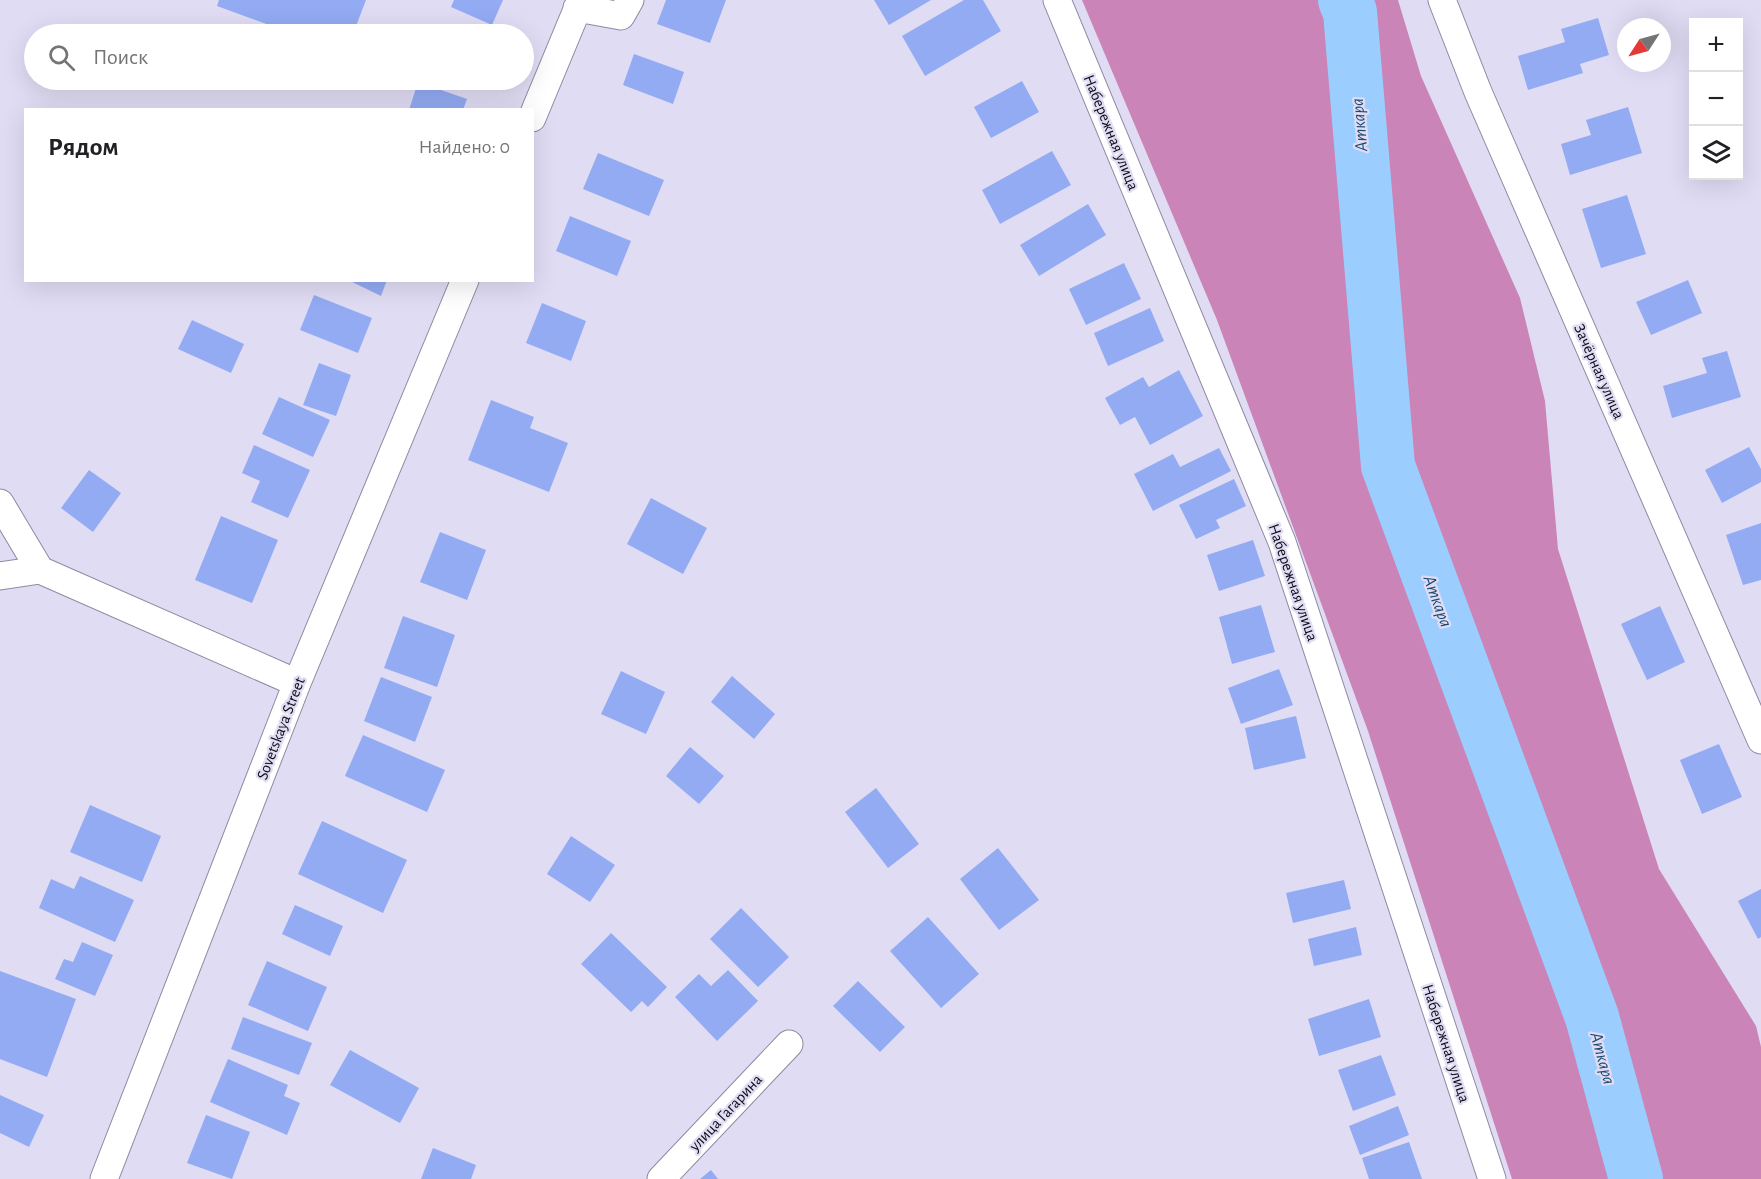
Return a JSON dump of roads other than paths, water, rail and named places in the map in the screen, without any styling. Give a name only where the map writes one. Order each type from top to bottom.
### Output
[{"type":"street","points":[[534,113],[579,4],[621,16],[630,0]]},
{"type":"street","name":"Набережная улица","points":[[1057,0],[1282,542],[1492,1179]]},
{"type":"street","name":"Зачёрная улица","points":[[1442,0],[1478,92],[1761,740]]},
{"type":"street","name":"Sovetskaya Street","points":[[104,1179],[297,683],[464,282]]},
{"type":"street","points":[[0,503],[40,570]]},
{"type":"street","points":[[0,576],[40,570],[297,683]]},
{"type":"street","name":"улица Гагарина","points":[[661,1179],[789,1044]]},
{"type":"waterway","name":"Аткара","points":[[1345,0],[1350,12],[1388,466],[1592,1017],[1636,1179]]}]
